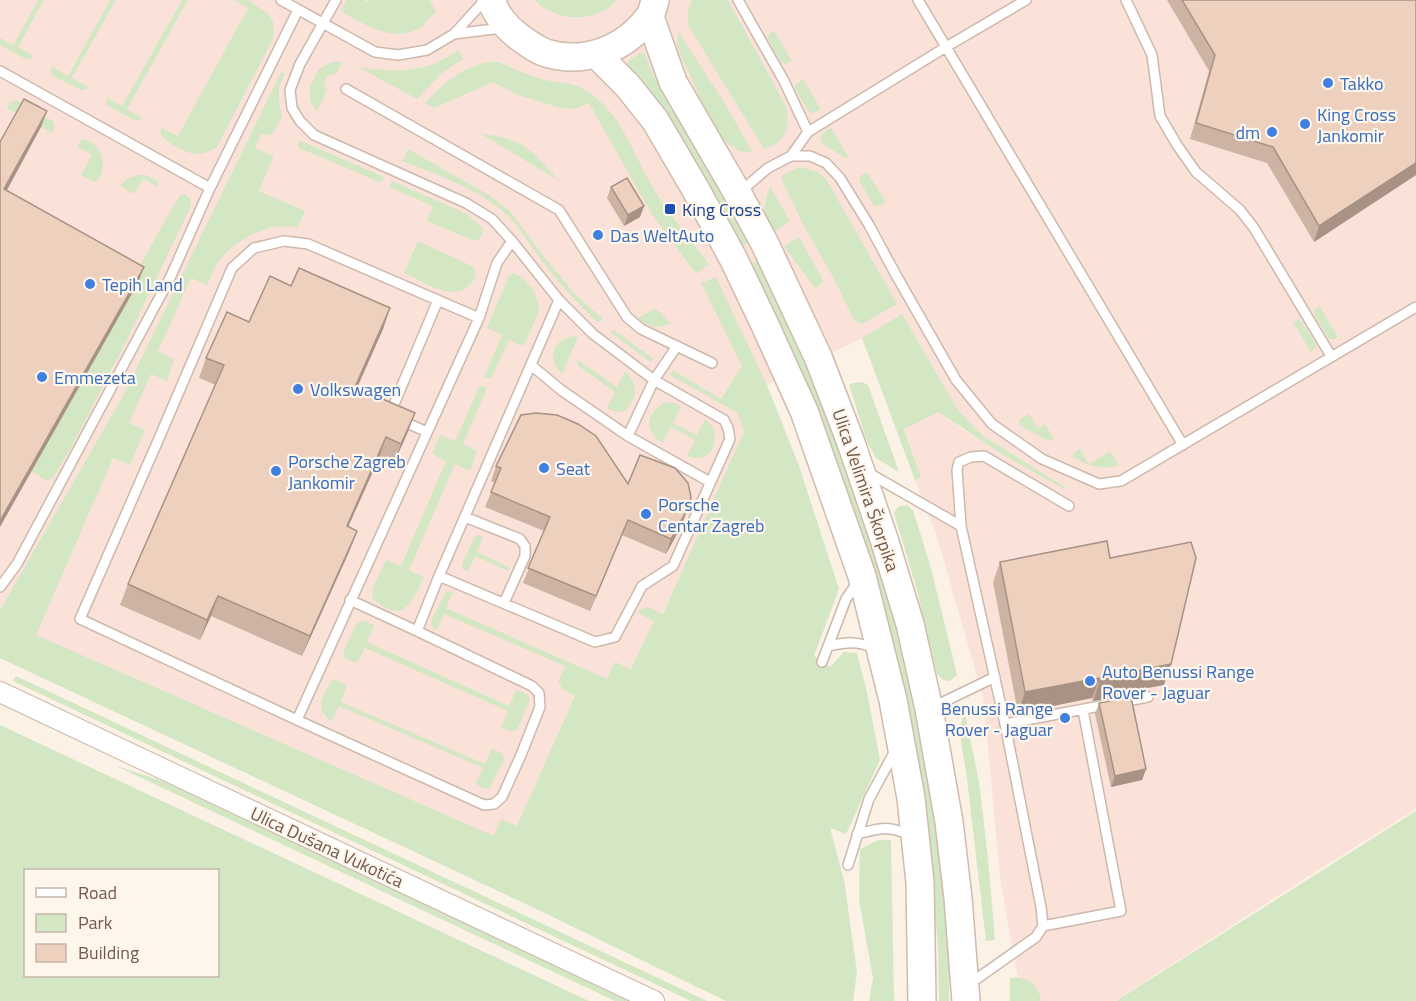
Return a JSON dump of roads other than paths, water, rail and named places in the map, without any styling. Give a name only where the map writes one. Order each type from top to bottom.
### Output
[{"type":"main road","points":[[491,0],[496,12],[507,27],[532,47],[547,53],[574,57],[596,54],[627,40],[653,8]]},
{"type":"main road","name":"Ulica Velimira Škorpika","points":[[653,8],[673,82],[765,244],[818,357],[884,539],[910,624],[929,709],[949,822],[966,994]]},
{"type":"main road","name":"Ulica Velimira Škorpika","points":[[596,54],[627,85],[655,120],[734,260],[804,411],[862,576],[893,700],[911,798],[920,882],[922,1001]]},
{"type":"street","name":"Ulica Dušana Vukotića","points":[[0,692],[654,1001]]},
{"type":"lane","points":[[281,0],[375,52],[398,55],[427,50],[454,34],[485,0]]},
{"type":"lane","points":[[336,0],[300,64],[290,90],[292,108],[300,121],[314,135],[466,202],[492,219],[559,300],[593,334],[654,380],[724,420],[728,428],[729,439],[673,566],[642,586],[615,637],[595,642],[439,576]]},
{"type":"lane","points":[[738,0],[784,81],[808,132]]},
{"type":"lane","points":[[918,0],[1183,445]]},
{"type":"lane","points":[[738,194],[768,168],[791,156],[808,132],[1026,0]]},
{"type":"lane","points":[[1126,0],[1152,55],[1160,116],[1196,172],[1240,210],[1254,228],[1331,356]]},
{"type":"lane","points":[[0,587],[17,564],[171,276],[210,188],[298,10]]},
{"type":"lane","points":[[454,34],[507,27]]},
{"type":"lane","points":[[0,71],[210,188]]},
{"type":"lane","points":[[346,89],[559,210],[627,317],[641,328],[712,363]]},
{"type":"lane","points":[[791,156],[810,156],[826,163],[840,178],[956,380],[992,423],[1042,459],[1100,484],[1121,481],[1416,307]]},
{"type":"lane","points":[[350,600],[532,686],[539,693],[540,707],[521,755],[502,797],[494,804],[484,805],[80,619],[232,268],[254,248],[284,241],[308,244],[479,318]]},
{"type":"lane","points":[[297,720],[479,318],[497,263],[512,241]]},
{"type":"lane","points":[[427,432],[389,416],[438,300]]},
{"type":"lane","points":[[417,631],[559,300]]},
{"type":"lane","points":[[628,436],[654,380],[677,346]]},
{"type":"lane","points":[[531,365],[561,390],[628,436],[710,482]]},
{"type":"lane","points":[[966,994],[1036,937],[1043,926],[1005,724],[961,526],[957,470],[959,462],[971,457],[984,456],[1068,506]]},
{"type":"lane","points":[[860,468],[961,526]]},
{"type":"lane","points":[[465,517],[520,539],[525,546],[525,556],[504,603]]},
{"type":"lane","points":[[822,662],[846,599],[862,576]]},
{"type":"lane","points":[[828,646],[858,642],[880,649]]},
{"type":"lane","points":[[929,709],[995,677]]},
{"type":"lane","points":[[1005,724],[1148,697]]},
{"type":"lane","points":[[1043,926],[1121,911],[1083,710]]},
{"type":"lane","points":[[848,865],[869,799],[901,741]]},
{"type":"lane","points":[[857,834],[883,828],[895,829],[915,837]]},
{"type":"place","name":"Takko","points":[[1328,83]]},
{"type":"place","name":"King Cross Jankomir","points":[[1305,124]]},
{"type":"place","name":"dm","points":[[1272,132]]},
{"type":"place","name":"King Cross","points":[[670,209]]},
{"type":"place","name":"Das WeltAuto","points":[[598,235]]},
{"type":"place","name":"Tepih Land","points":[[90,284]]},
{"type":"place","name":"Emmezeta","points":[[42,377]]},
{"type":"place","name":"Volkswagen","points":[[298,389]]},
{"type":"place","name":"Seat","points":[[544,468]]},
{"type":"place","name":"Porsche Zagreb Jankomir","points":[[276,471]]},
{"type":"place","name":"Porsche Centar Zagreb","points":[[646,514]]},
{"type":"place","name":"Auto Benussi Range Rover - Jaguar","points":[[1090,681]]},
{"type":"place","name":"Benussi Range Rover - Jaguar","points":[[1065,718]]}]
